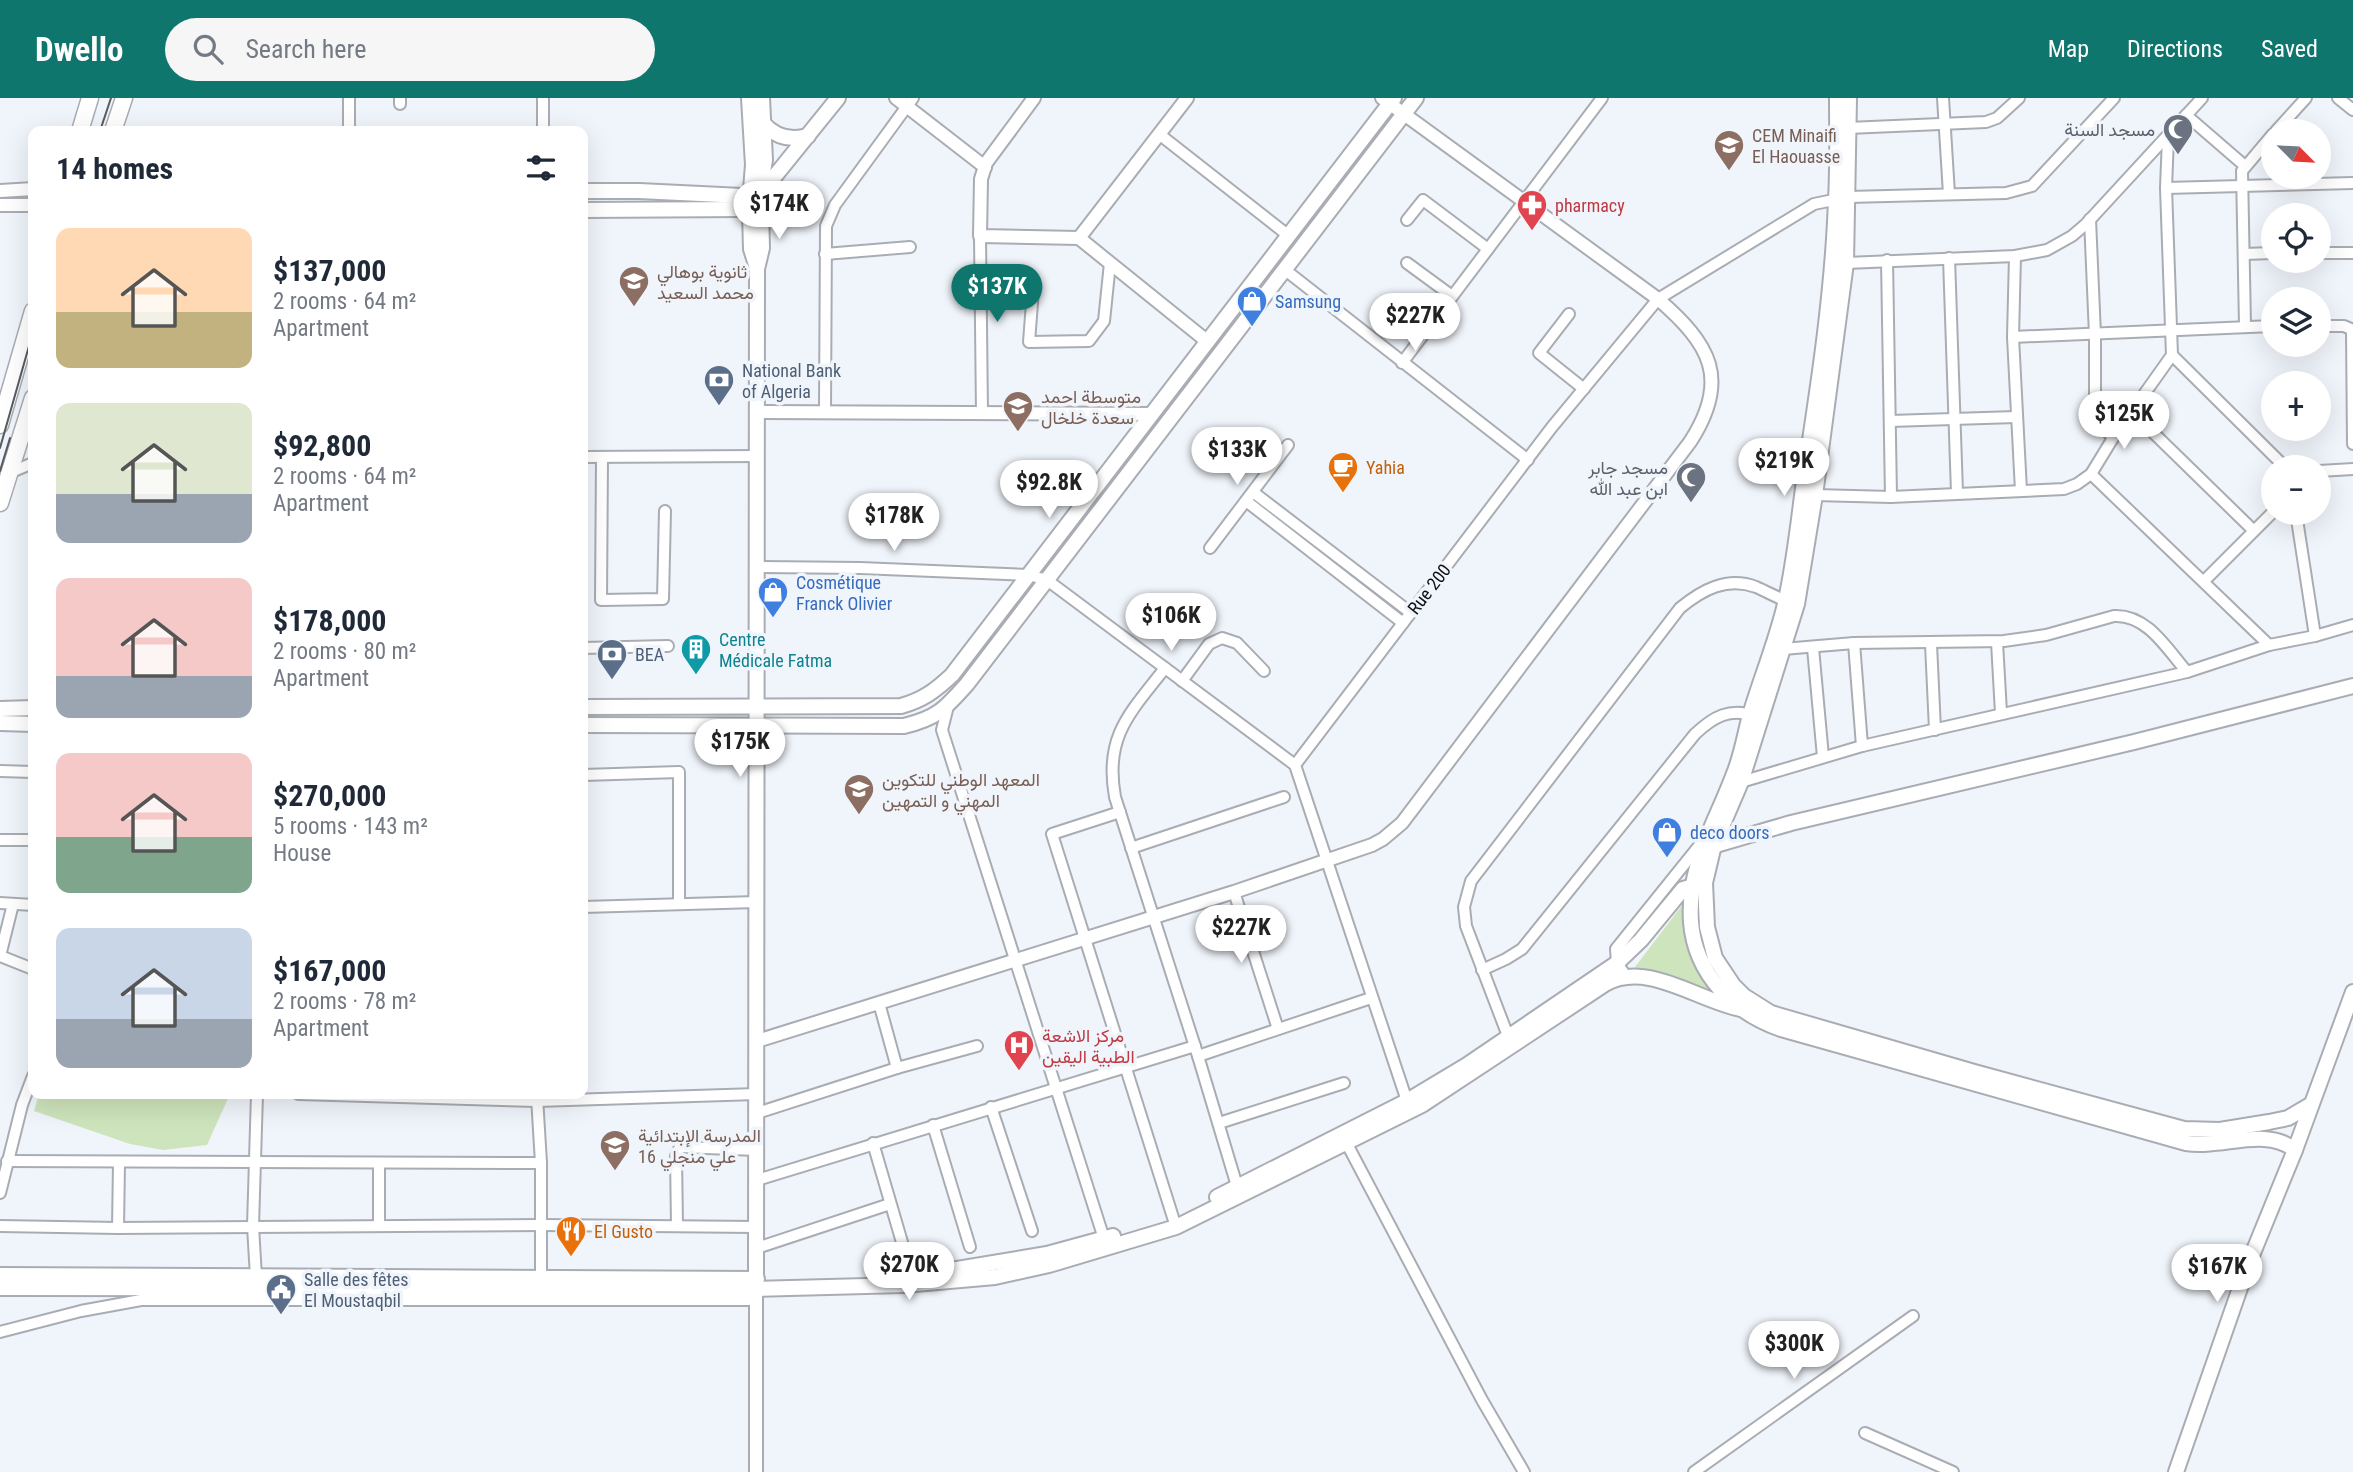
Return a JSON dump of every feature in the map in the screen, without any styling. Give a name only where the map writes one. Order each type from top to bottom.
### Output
[{"type":"main road","points":[[82,126],[90,98]]},
{"type":"main road","points":[[115,126],[124,98]]},
{"type":"main road","points":[[749,98],[753,200],[762,248],[757,269],[756,1289]]},
{"type":"main road","points":[[753,200],[765,165],[762,98]]},
{"type":"main road","points":[[588,210],[753,200],[838,98]]},
{"type":"main road","points":[[588,725],[904,726],[928,720],[948,706],[1416,98]]},
{"type":"main road","points":[[1837,98],[1846,263],[1815,495],[1783,649],[1707,844],[1692,931],[1700,956],[1719,990],[1760,1021],[1781,1029],[2186,1143],[2211,1145],[2270,1138],[2284,1141],[2295,1150]]},
{"type":"main road","points":[[1707,844],[1741,782],[1756,716],[1792,603],[1842,198],[1849,98]]},
{"type":"main road","points":[[588,707],[901,706],[920,701],[934,692],[952,675],[1153,414],[1389,100]]},
{"type":"main road","points":[[763,123],[780,136],[794,139],[808,136]]},
{"type":"main road","points":[[588,191],[639,191],[753,200]]},
{"type":"main road","points":[[0,425],[28,328]]},
{"type":"main road","points":[[0,503],[28,431]]},
{"type":"main road","points":[[1707,844],[2134,742],[2353,686]]},
{"type":"main road","points":[[0,709],[28,708]]},
{"type":"main road","points":[[0,723],[28,724]]},
{"type":"main road","points":[[1175,1223],[1237,1186],[1407,1101],[1467,1065],[1617,963],[1641,940],[1684,889],[1698,885]]},
{"type":"main road","points":[[1698,885],[1715,958],[1732,985],[1744,996],[1772,1013],[2184,1129],[2221,1130],[2269,1122],[2288,1118],[2310,1105]]},
{"type":"main road","points":[[0,1288],[756,1289],[904,1285],[995,1277],[1175,1223],[1347,1144],[1422,1105],[1605,984],[1626,976],[1648,977],[1722,1005],[1741,1009]]},
{"type":"main road","points":[[2176,1472],[2248,1265],[2295,1150],[2353,992]]},
{"type":"main road","points":[[0,1275],[256,1277],[541,1289]]},
{"type":"street","points":[[349,98],[349,126]]},
{"type":"street","points":[[543,98],[543,126]]},
{"type":"street","points":[[982,413],[981,179],[991,154],[1034,98]]},
{"type":"street","points":[[1079,238],[1188,98]]},
{"type":"street","points":[[1402,363],[1602,98]]},
{"type":"street","points":[[1943,98],[1949,194]]},
{"type":"street","points":[[1848,128],[1986,122],[2019,98]]},
{"type":"street","name":"Rue 200","points":[[1295,765],[1528,460],[1658,299],[1814,204],[1842,198],[2006,193],[2032,186],[2114,98]]},
{"type":"street","points":[[1846,263],[2015,256],[2060,244],[2090,219],[2202,98]]},
{"type":"street","points":[[2287,119],[2306,98]]},
{"type":"street","points":[[2338,98],[2353,110]]},
{"type":"street","points":[[757,1041],[1234,892],[1383,839],[1402,823],[1700,426],[1712,396],[1711,376],[1698,339],[1685,323],[1658,299],[1402,115],[1389,100]]},
{"type":"street","points":[[825,411],[825,226],[828,216],[905,101],[985,167]]},
{"type":"street","points":[[2186,115],[2245,166]]},
{"type":"street","points":[[1160,134],[1289,236]]},
{"type":"street","points":[[1815,495],[1891,497],[2064,489],[2091,474],[2131,411],[2172,355],[2166,188],[2168,137]]},
{"type":"street","points":[[2245,326],[2242,171],[2261,148]]},
{"type":"street","points":[[2166,188],[2353,183]]},
{"type":"street","points":[[0,191],[28,189]]},
{"type":"street","points":[[1407,220],[1423,200],[1488,248]]},
{"type":"street","points":[[0,205],[28,205]]},
{"type":"street","points":[[2090,219],[2095,418],[2113,438]]},
{"type":"street","points":[[980,236],[1079,238],[1208,342]]},
{"type":"street","points":[[825,254],[910,247]]},
{"type":"street","points":[[2244,254],[2261,253]]},
{"type":"street","points":[[2331,253],[2353,253]]},
{"type":"street","points":[[2015,256],[2013,337],[2021,491]]},
{"type":"street","points":[[1949,258],[1957,493]]},
{"type":"street","points":[[1886,260],[1891,497]]},
{"type":"street","points":[[1033,290],[1030,342],[1088,341],[1104,321],[1110,263]]},
{"type":"street","points":[[1407,263],[1452,296]]},
{"type":"street","points":[[1284,269],[1528,460]]},
{"type":"street","points":[[1569,314],[1539,353],[1584,389]]},
{"type":"street","points":[[2013,337],[2261,326]]},
{"type":"street","points":[[2331,326],[2344,326],[2353,330],[2353,444]]},
{"type":"street","points":[[2172,355],[2273,455]]},
{"type":"street","points":[[2131,411],[2253,530]]},
{"type":"street","points":[[758,412],[1153,414]]},
{"type":"street","points":[[1890,421],[2016,417]]},
{"type":"street","points":[[1210,548],[1289,445]]},
{"type":"street","points":[[588,457],[758,456]]},
{"type":"street","points":[[602,457],[601,600],[663,600],[665,511]]},
{"type":"street","points":[[9,474],[28,465]]},
{"type":"street","points":[[2331,470],[2353,469]]},
{"type":"street","points":[[2091,474],[2269,645]]},
{"type":"street","points":[[1249,496],[1411,612]]},
{"type":"street","points":[[1249,496],[1403,623]]},
{"type":"street","points":[[2204,581],[2261,523]]},
{"type":"street","points":[[2298,525],[2315,636]]},
{"type":"street","points":[[757,566],[1029,575],[1047,580],[1295,765],[1407,1101]]},
{"type":"street","points":[[1508,1036],[1466,926],[1464,907],[1471,881],[1680,608],[1697,593],[1730,583],[1755,587],[1792,603]]},
{"type":"street","points":[[1783,649],[1854,643],[1997,642],[2046,635],[2124,615],[2134,617],[2144,624],[2187,672]]},
{"type":"street","points":[[1741,782],[1862,746],[2187,672],[2269,645],[2353,625]]},
{"type":"street","points":[[1182,681],[1209,644],[1222,638],[1237,643],[1264,671]]},
{"type":"street","points":[[1997,642],[2001,713]]},
{"type":"street","points":[[1854,643],[1862,746]]},
{"type":"street","points":[[1931,644],[1935,730]]},
{"type":"street","points":[[588,648],[668,646]]},
{"type":"street","points":[[1813,648],[1823,757]]},
{"type":"street","points":[[1165,668],[1122,725],[1114,746],[1112,778],[1131,848],[1197,1051],[1237,1186]]},
{"type":"street","points":[[948,706],[942,730],[1105,1243]]},
{"type":"street","points":[[1482,970],[1522,949],[1695,734],[1721,714],[1756,716]]},
{"type":"street","points":[[920,722],[942,730]]},
{"type":"street","points":[[0,771],[28,772]]},
{"type":"street","points":[[588,775],[679,772],[679,904]]},
{"type":"street","points":[[1131,848],[1284,797]]},
{"type":"street","points":[[1120,812],[1052,834],[1175,1223]]},
{"type":"street","points":[[0,840],[28,840]]},
{"type":"street","points":[[1626,976],[1617,963],[1615,953],[1618,946],[1707,844]]},
{"type":"street","points":[[1234,892],[1278,1029]]},
{"type":"street","points":[[588,907],[757,902]]},
{"type":"street","points":[[0,903],[28,905]]},
{"type":"street","points":[[13,904],[0,956],[28,967]]},
{"type":"street","points":[[757,1180],[1056,1087],[1278,1029],[1371,998]]},
{"type":"street","points":[[879,1003],[897,1068]]},
{"type":"street","points":[[757,1113],[897,1068],[978,1046]]},
{"type":"street","points":[[1219,1123],[1344,1083]]},
{"type":"street","points":[[0,1193],[28,1089]]},
{"type":"street","points":[[588,1096],[757,1094]]},
{"type":"street","points":[[256,1277],[253,1226],[257,1099]]},
{"type":"street","points":[[0,1332],[81,1311],[141,1300],[541,1289],[541,1163],[537,1099]]},
{"type":"street","points":[[991,1107],[1032,1231]]},
{"type":"street","points":[[933,1125],[970,1247]]},
{"type":"street","points":[[873,1143],[906,1256]]},
{"type":"street","points":[[1347,1144],[1482,1400],[1524,1472]]},
{"type":"street","points":[[677,1226],[676,1156],[680,1147],[757,1150]]},
{"type":"street","points":[[7,1161],[541,1163]]},
{"type":"street","points":[[118,1228],[119,1163]]},
{"type":"street","points":[[379,1164],[379,1225]]},
{"type":"street","points":[[757,1248],[890,1204]]},
{"type":"street","points":[[0,1226],[757,1227]]},
{"type":"street","points":[[756,1289],[756,1472]]},
{"type":"street","points":[[1694,1472],[1913,1316]]},
{"type":"street","points":[[1865,1433],[1953,1472]]},
{"type":"green space","points":[[1683,904],[1685,929],[1691,951],[1713,995],[1636,971],[1635,967]]},
{"type":"green space","points":[[38,1099],[228,1099],[207,1145],[163,1150],[130,1144],[34,1111]]},
{"type":"tram line","points":[[102,126],[111,98]]},
{"type":"tram line","points":[[0,448],[28,350]]},
{"type":"tram line","points":[[0,471],[10,438]]},
{"type":"place","name":"مسجد السنة","points":[[2178,156]]},
{"type":"place","name":"CEM Minaifi El Haouasse","points":[[1729,172]]},
{"type":"place","name":"pharmacy","points":[[1532,232]]},
{"type":"place","name":"ثانوية بوهالي محمد السعيد","points":[[634,308]]},
{"type":"place","name":"Samsung","points":[[1252,328]]},
{"type":"place","name":"National Bank of Algeria","points":[[719,407]]},
{"type":"place","name":"متوسطة احمد سعدة خلخال","points":[[1018,433]]},
{"type":"place","name":"Yahia","points":[[1343,494]]},
{"type":"place","name":"مسجد جابر ابن عبد الله","points":[[1691,504]]},
{"type":"place","name":"Cosmétique Franck Olivier","points":[[773,619]]},
{"type":"place","name":"Centre Médicale Fatma","points":[[696,676]]},
{"type":"place","name":"BEA","points":[[612,681]]},
{"type":"place","name":"المعهد الوطني للتكوين المهني و التمهين","points":[[859,816]]},
{"type":"place","name":"deco doors","points":[[1667,859]]},
{"type":"place","name":"مركز الاشعة الطبية اليقين","points":[[1019,1072]]},
{"type":"place","name":"المدرسة الإبتدائية علي منجلي 16","points":[[615,1172]]},
{"type":"place","name":"El Gusto","points":[[571,1258]]},
{"type":"place","name":"Salle des fêtes El Moustaqbil","points":[[281,1316]]}]
